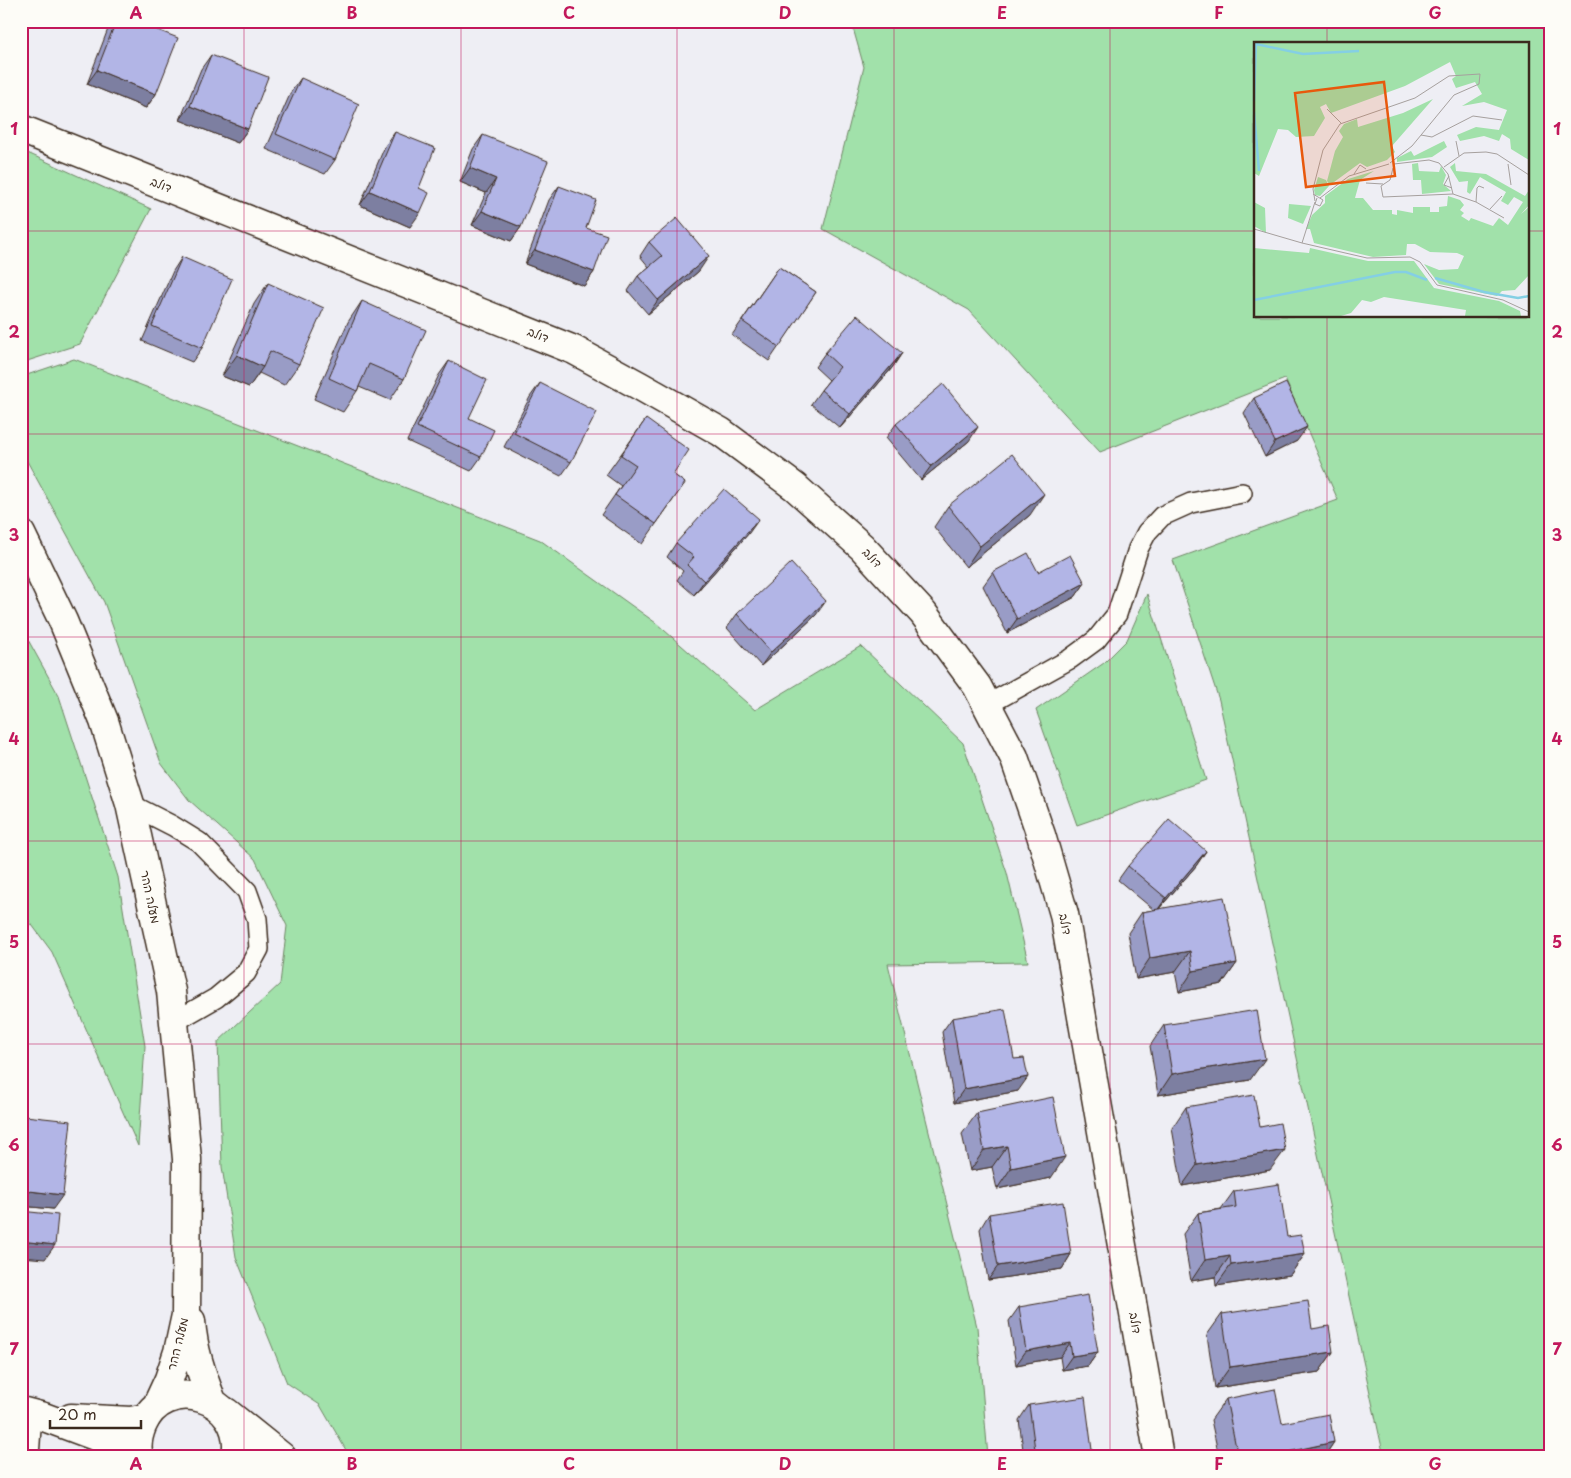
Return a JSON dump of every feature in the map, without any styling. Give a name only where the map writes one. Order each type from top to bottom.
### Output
[{"type":"street","name":"דולב","points":[[21,130],[574,350],[720,432],[794,488],[862,547],[924,613],[976,686],[1014,757],[1064,914],[1158,1457]]},
{"type":"street","name":"מעלה ההר","points":[[21,534],[63,621],[104,721],[130,804],[171,991],[187,1160],[186,1315],[178,1352],[169,1379],[139,1434],[139,1457]]},
{"type":"street","name":"מעלה ההר","points":[[187,1280],[192,1340],[201,1374],[219,1407],[235,1430],[238,1447],[236,1457]]},
{"type":"street","points":[[32,1414],[131,1421],[152,1412],[173,1398],[196,1396],[219,1407],[282,1457]]},
{"type":"street","points":[[32,1414],[119,1445],[133,1457]]},
{"type":"lane","points":[[987,705],[1070,659],[1096,640],[1117,614],[1138,549],[1147,532],[1162,516],[1191,503],[1242,493]]},
{"type":"lane","points":[[130,804],[173,826],[198,842],[248,891],[257,919],[259,949],[246,973],[216,998],[174,1022]]},
{"type":"lane","points":[[29,1457],[32,1414]]},
{"type":"green space","points":[[851,21],[1550,21],[1550,1457],[1384,1457],[1219,700],[1173,560],[1338,500],[1285,379],[1100,452],[969,310],[823,229],[864,67]]},
{"type":"green space","points":[[21,150],[151,209],[80,344],[21,363]]},
{"type":"green space","points":[[74,359],[540,540],[656,623],[755,710],[861,646],[963,743],[1007,873],[1028,962],[888,964],[977,1327],[988,1457],[350,1457],[320,1405],[287,1383],[236,1257],[222,1167],[218,1042],[280,984],[287,926],[255,859],[189,800],[161,763],[104,602],[21,450],[21,377]]},
{"type":"green space","points":[[1147,594],[1206,780],[1077,825],[1036,710],[1104,663],[1127,640]]},
{"type":"green space","points":[[21,627],[59,696],[118,877],[145,1046],[138,1146],[52,952],[21,910]]},
{"type":"building","points":[[116,21],[134,21],[178,38],[156,94],[97,70]]},
{"type":"building","points":[[211,55],[268,77],[248,129],[190,106]]},
{"type":"building","points":[[301,78],[359,104],[335,160],[276,134]]},
{"type":"building","points":[[395,132],[435,148],[419,188],[429,193],[420,213],[370,191]]},
{"type":"building","points":[[483,135],[548,161],[521,227],[482,211],[496,179],[470,168]]},
{"type":"building","points":[[559,186],[596,200],[586,228],[607,235],[594,272],[535,250]]},
{"type":"building","points":[[677,218],[709,256],[658,300],[638,276],[662,256],[649,242]]},
{"type":"building","points":[[182,257],[232,279],[202,348],[152,326]]},
{"type":"building","points":[[779,267],[816,292],[779,347],[742,321]]},
{"type":"building","points":[[268,283],[324,308],[299,364],[270,351],[263,367],[237,355]]},
{"type":"building","points":[[362,301],[426,330],[404,379],[369,364],[357,391],[329,378]]},
{"type":"building","points":[[857,315],[902,353],[850,414],[821,390],[840,367],[825,353]]},
{"type":"building","points":[[449,361],[487,380],[469,418],[494,430],[481,457],[417,427]]},
{"type":"building","points":[[540,383],[597,412],[571,462],[514,433]]},
{"type":"building","points":[[1286,383],[1307,427],[1275,442],[1254,398]]},
{"type":"building","points":[[943,384],[978,427],[931,466],[896,424]]},
{"type":"building","points":[[646,419],[689,450],[673,474],[685,483],[656,524],[615,495],[636,465],[621,455]]},
{"type":"building","points":[[1012,454],[1044,494],[980,546],[948,506]]},
{"type":"building","points":[[724,489],[759,519],[704,581],[687,565],[694,557],[676,543]]},
{"type":"building","points":[[1028,553],[1038,572],[1070,555],[1085,583],[1017,619],[993,572]]},
{"type":"building","points":[[791,563],[826,601],[771,652],[737,614]]},
{"type":"building","points":[[1169,819],[1206,851],[1166,898],[1128,866]]},
{"type":"building","points":[[1224,897],[1237,963],[1193,971],[1190,951],[1150,958],[1142,912]]},
{"type":"building","points":[[1005,1009],[1014,1059],[1024,1058],[1028,1077],[964,1089],[952,1018]]},
{"type":"building","points":[[1257,1010],[1265,1059],[1172,1074],[1164,1025]]},
{"type":"building","points":[[1254,1095],[1260,1127],[1280,1123],[1285,1150],[1197,1165],[1186,1107]]},
{"type":"building","points":[[1053,1097],[1065,1157],[1011,1168],[1007,1146],[984,1150],[977,1113]]},
{"type":"building","points":[[25,1116],[71,1121],[63,1195],[21,1190],[21,1147]]},
{"type":"building","points":[[1279,1184],[1287,1237],[1301,1235],[1305,1254],[1231,1265],[1230,1256],[1205,1260],[1198,1213],[1236,1207],[1234,1191]]},
{"type":"building","points":[[1063,1202],[1071,1254],[998,1266],[989,1214]]},
{"type":"building","points":[[21,1211],[58,1215],[55,1245],[21,1241]]},
{"type":"building","points":[[1088,1295],[1098,1352],[1072,1356],[1070,1343],[1026,1351],[1019,1307]]},
{"type":"building","points":[[1308,1301],[1312,1329],[1329,1326],[1333,1352],[1230,1367],[1222,1314]]},
{"type":"building","points":[[1275,1389],[1282,1423],[1329,1414],[1334,1442],[1264,1457],[1238,1457],[1226,1399]]},
{"type":"building","points":[[1085,1397],[1092,1450],[1036,1457],[1029,1405]]}]
